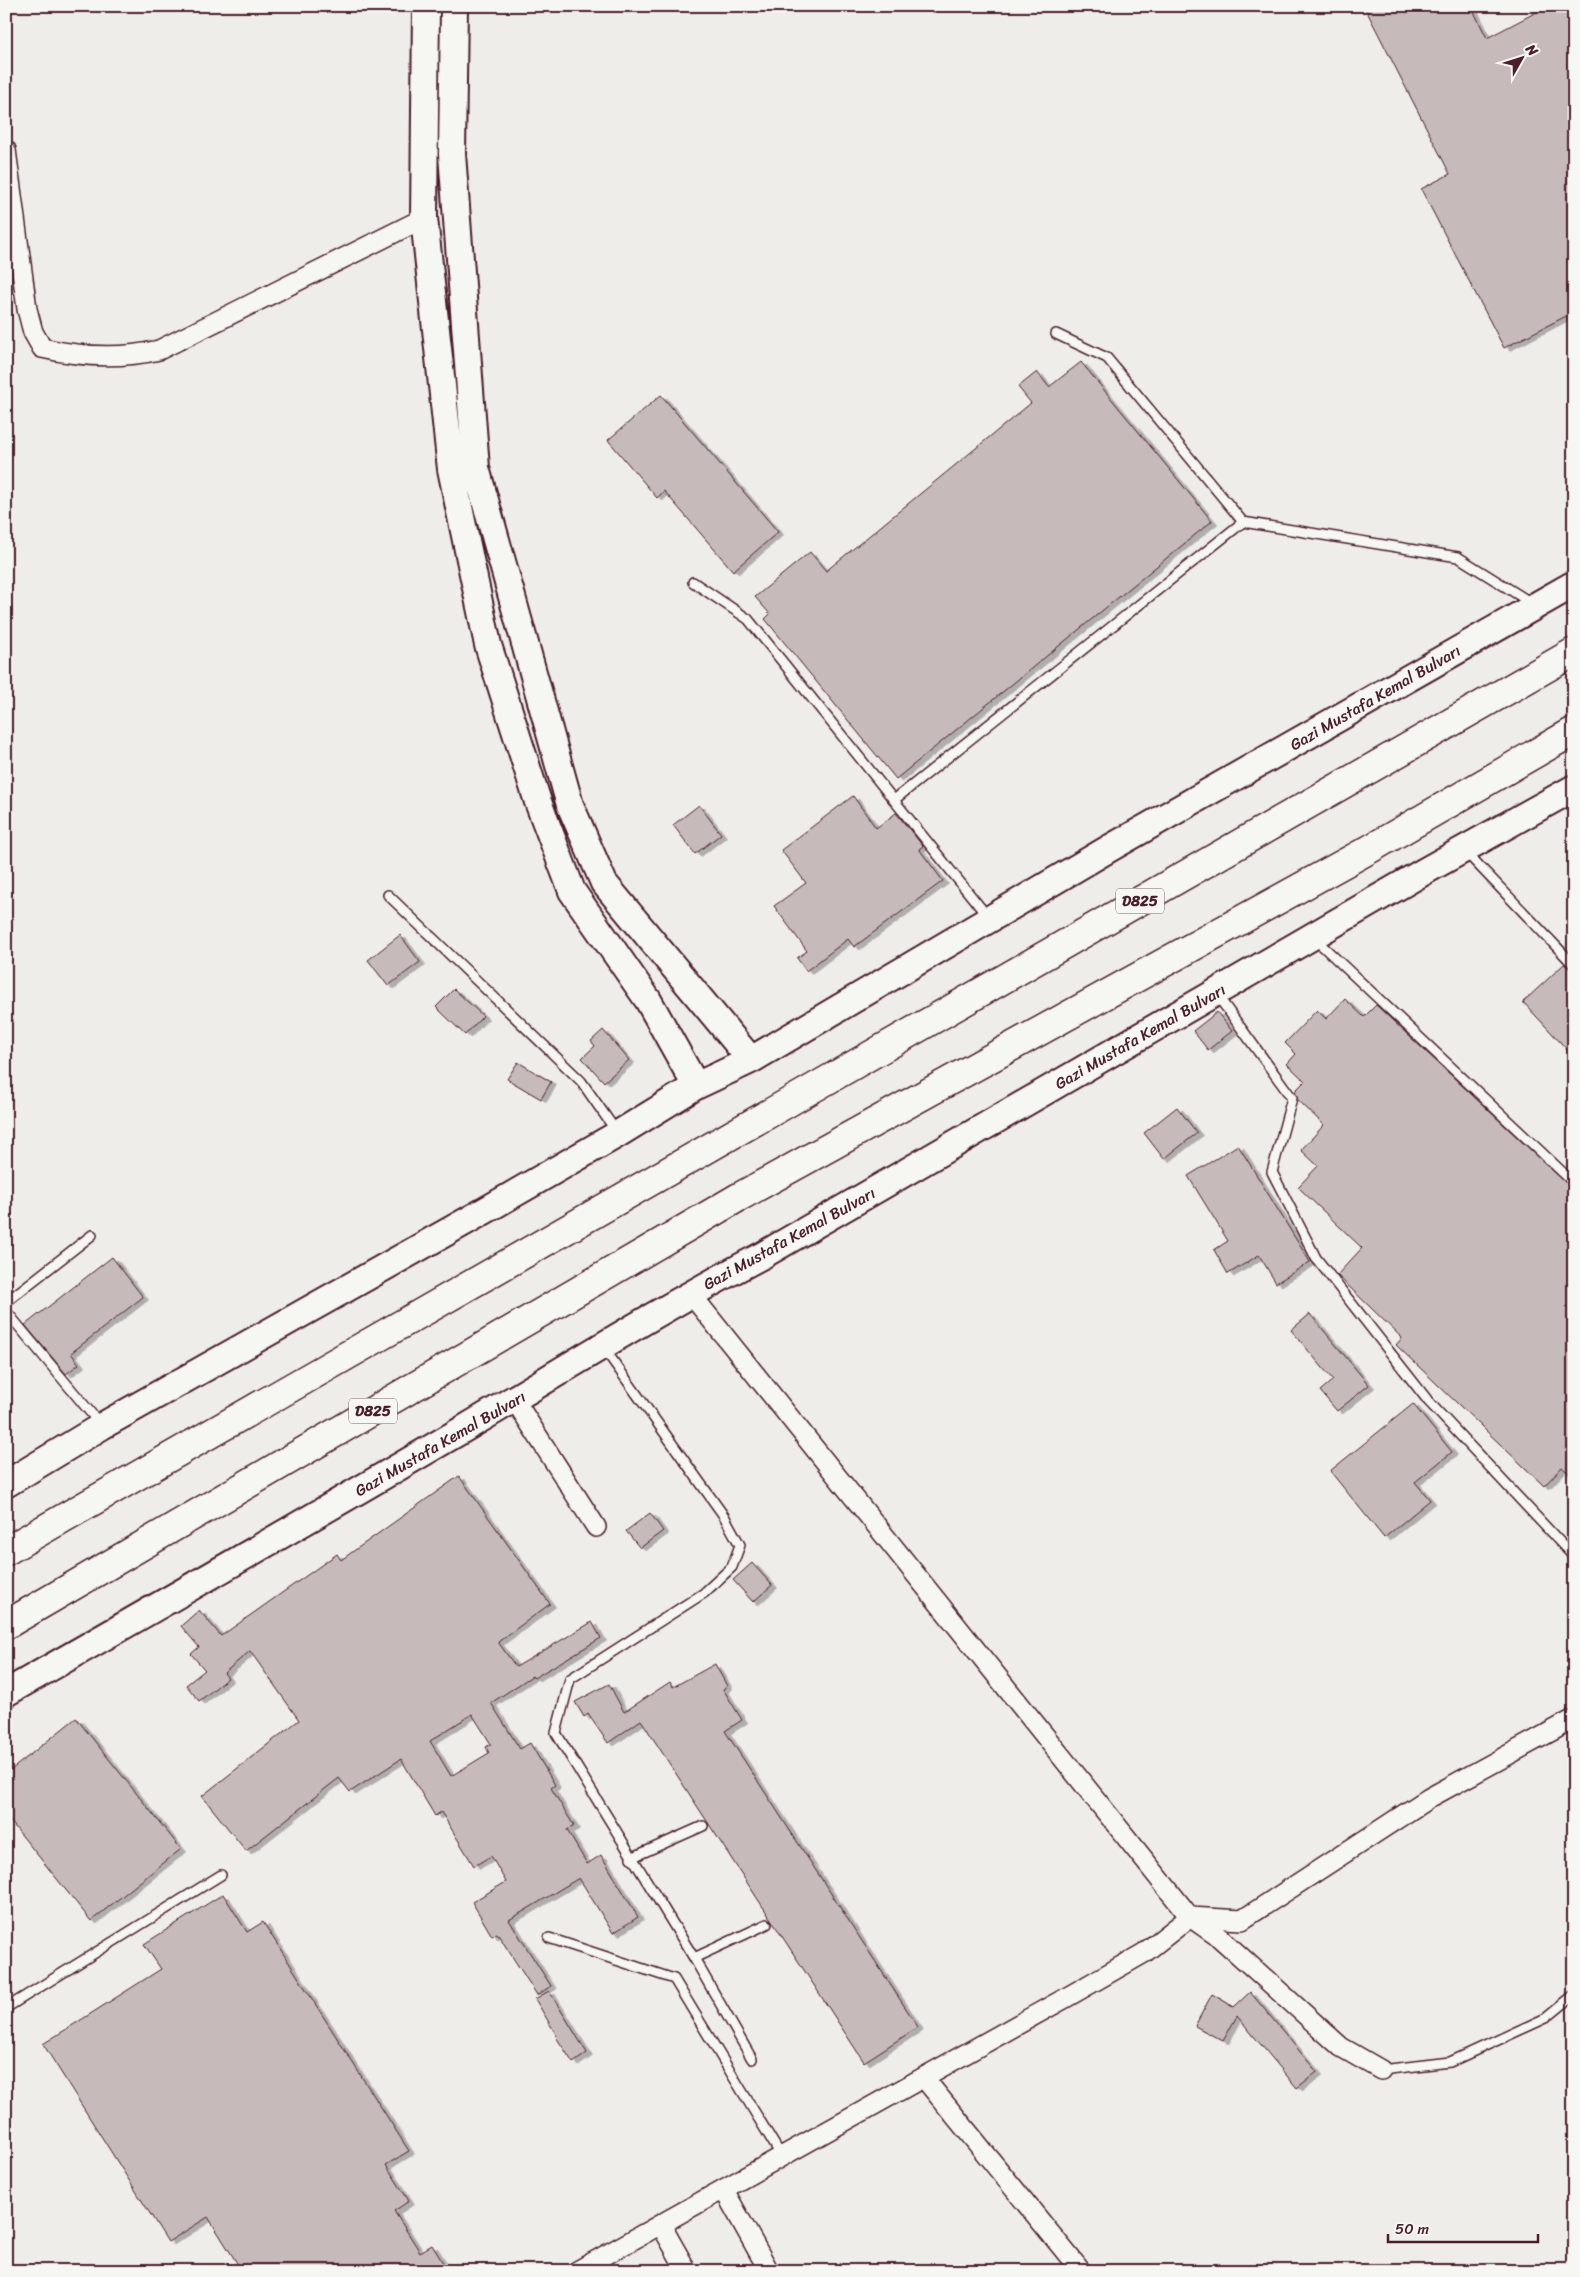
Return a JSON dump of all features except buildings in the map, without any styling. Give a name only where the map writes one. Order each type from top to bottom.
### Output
[{"type":"highway","name":"D825","points":[[6,1551],[1574,652]]},
{"type":"highway","name":"D825","points":[[6,1625],[739,1197],[1370,849],[1574,731]]},
{"type":"street","points":[[426,6],[424,218],[451,469],[488,645],[538,802],[572,891],[648,1000],[696,1086]]},
{"type":"street","points":[[454,6],[452,154],[476,468],[570,805],[604,883],[751,1060]]},
{"type":"street","points":[[6,150],[27,309],[33,332],[42,348],[74,356],[137,355],[160,350],[424,218]]},
{"type":"street","name":"Gazi Mustafa Kemal Bulvarı","points":[[6,1484],[102,1426],[618,1134],[696,1086],[751,1060],[990,919],[1574,584]]},
{"type":"street","name":"Gazi Mustafa Kemal Bulvarı","points":[[6,1693],[603,1347],[690,1293],[762,1255],[1312,936],[1574,788]]},
{"type":"street","points":[[690,1293],[1190,1917],[1220,1938],[1341,2047],[1381,2070]]},
{"type":"street","points":[[514,1399],[596,1527]]},
{"type":"street","points":[[577,2271],[1144,1953],[1190,1917],[1242,1920],[1430,1798],[1574,1719]]},
{"type":"street","points":[[924,2078],[1080,2271]]},
{"type":"street","points":[[724,2190],[770,2271]]},
{"type":"street","points":[[661,2225],[688,2271]]},
{"type":"lane","points":[[1056,334],[1107,358],[1243,522],[1458,557],[1536,606]]},
{"type":"lane","points":[[894,800],[1243,522]]},
{"type":"lane","points":[[693,582],[748,619],[990,919]]},
{"type":"lane","points":[[1463,850],[1574,964]]},
{"type":"lane","points":[[388,895],[582,1081],[618,1134]]},
{"type":"lane","points":[[1312,936],[1574,1183]]},
{"type":"lane","points":[[1215,992],[1292,1098],[1272,1172],[1316,1258],[1429,1402],[1574,1557]]},
{"type":"lane","points":[[6,1302],[92,1235]]},
{"type":"lane","points":[[6,1311],[102,1426]]},
{"type":"lane","points":[[603,1347],[724,1516],[740,1545],[732,1567],[704,1593],[570,1679],[556,1733],[694,1958],[752,2059]]},
{"type":"lane","points":[[631,1858],[703,1826]]},
{"type":"lane","points":[[6,2008],[221,1875]]},
{"type":"lane","points":[[694,1958],[767,1924]]},
{"type":"lane","points":[[549,1938],[674,1979],[782,2156]]},
{"type":"lane","points":[[1381,2070],[1450,2062],[1546,2018],[1574,1995]]}]
